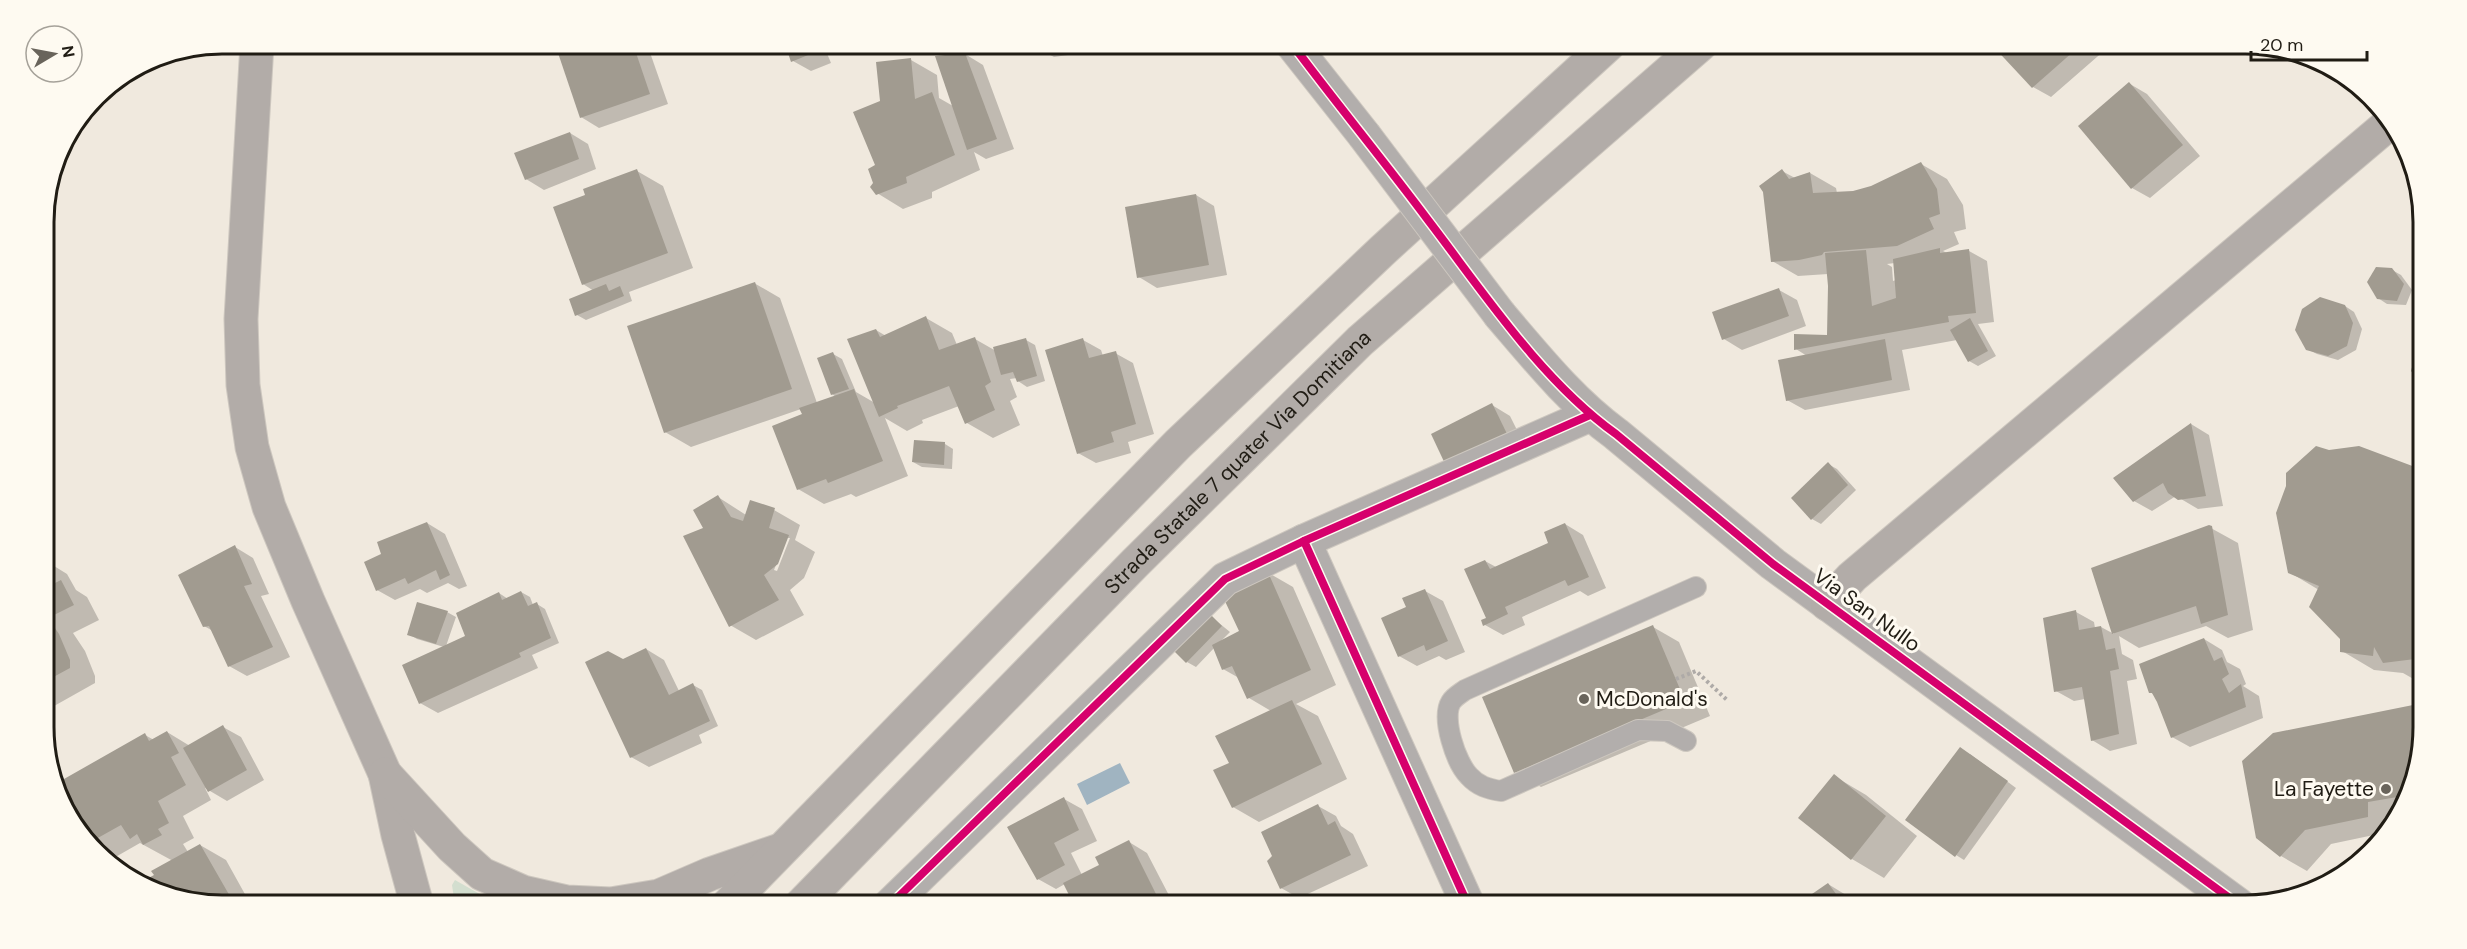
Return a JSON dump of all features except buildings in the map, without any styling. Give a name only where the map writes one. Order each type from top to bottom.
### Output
[{"type":"highway","points":[[256,54],[241,319],[243,385],[252,447],[273,518],[385,774],[414,895]]},
{"type":"highway","points":[[738,895],[1178,444],[1383,250],[1598,54]]},
{"type":"highway","name":"Strada Statale 7 quater Via Domitiana","points":[[811,895],[1135,563],[1360,341],[1690,54]]},
{"type":"highway","points":[[1827,604],[1852,576],[2384,128]]},
{"type":"highway","points":[[385,774],[452,847],[482,874],[523,892],[536,895]]},
{"type":"highway","points":[[662,895],[710,874],[784,848]]},
{"type":"street","name":"Via San Nullo","points":[[1300,54],[1500,315],[1590,415],[1773,564],[2225,895]]},
{"type":"street","points":[[900,895],[1225,579],[1304,541],[1590,415]]},
{"type":"street","points":[[1304,541],[1463,895]]},
{"type":"lane","points":[[1686,741],[1667,731],[1638,730],[1501,791],[1485,789],[1467,775],[1454,749],[1447,720],[1451,702],[1465,690],[1696,587]]},
{"type":"path","points":[[1676,679],[1696,671],[1727,700]]},
{"type":"green space","points":[[455,880],[481,895],[454,895],[452,885]]},
{"type":"water","points":[[1120,763],[1130,783],[1087,805],[1077,784]]},
{"type":"cycle path","points":[[1300,54],[1492,306],[1538,362],[1589,412],[1773,564],[2225,895]]},
{"type":"cycle path","points":[[900,895],[1225,579],[1304,541],[1590,415]]},
{"type":"cycle path","points":[[1304,541],[1463,895]]},
{"type":"place","name":"McDonald's","points":[[1584,699]]},
{"type":"place","name":"La Fayette","points":[[2386,789]]}]
